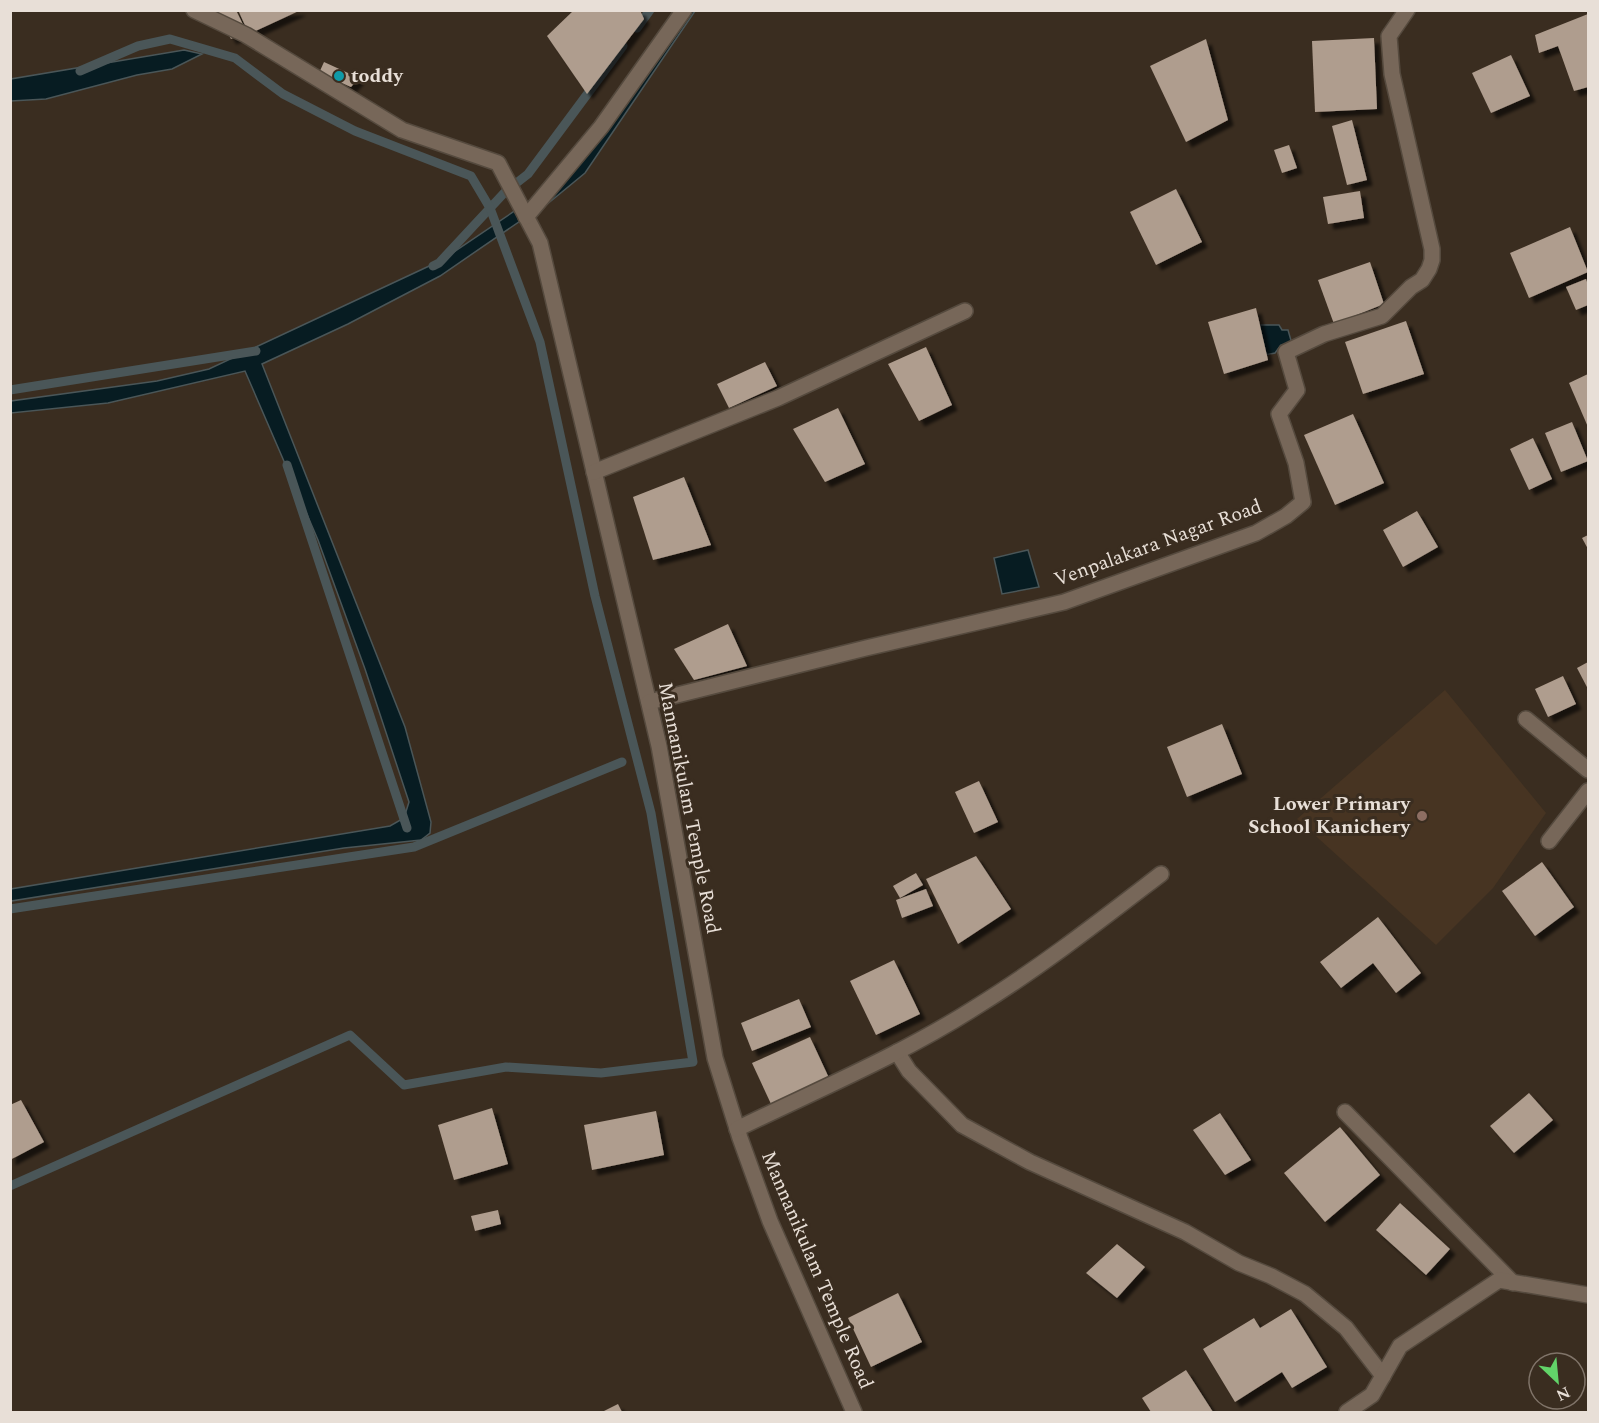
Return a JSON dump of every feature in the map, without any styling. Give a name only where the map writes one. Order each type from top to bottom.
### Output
[{"type":"street","name":"Mannanikulam Temple Road","points":[[194,10],[246,35],[402,130],[498,163],[540,243],[659,746],[715,1058],[737,1129],[770,1221],[854,1413]]},
{"type":"street","points":[[526,217],[601,127],[684,10]]},
{"type":"street","name":"Venpalakara Nagar Road","points":[[649,702],[1064,602],[1256,533],[1286,516],[1303,502],[1296,463],[1279,414],[1297,390],[1286,352],[1324,334],[1382,316],[1411,287],[1422,280],[1432,260],[1432,249],[1392,74],[1389,36],[1407,10]]},
{"type":"street","points":[[594,472],[778,398],[965,311]]},
{"type":"street","points":[[1526,719],[1588,770]]},
{"type":"street","points":[[1549,841],[1588,791]]},
{"type":"street","points":[[737,1129],[897,1052],[976,1008],[1082,935],[1161,874]]},
{"type":"street","points":[[897,1052],[909,1071],[962,1125],[1030,1162],[1185,1232],[1239,1263],[1271,1276],[1305,1294],[1346,1328],[1383,1376]]},
{"type":"street","points":[[1346,1112],[1513,1283]]},
{"type":"street","points":[[1347,1413],[1372,1395],[1400,1346],[1499,1280],[1588,1295]]},
{"type":"shaded area","name":"Lower Primary School Kanichery","points":[[1445,690],[1546,813],[1493,888],[1436,945],[1297,819]]},
{"type":"water","points":[[677,11],[695,11],[585,173],[540,210]]},
{"type":"water","points":[[184,50],[202,54],[172,69],[137,75],[46,99],[11,101],[11,79]]},
{"type":"water","points":[[516,210],[526,217],[440,276],[348,324],[262,364],[405,727],[431,822],[430,833],[421,840],[344,848],[11,901],[11,889],[390,826],[404,818],[409,802],[365,669],[318,540],[245,371],[108,403],[11,413],[11,401],[157,381],[209,369],[442,260]]},
{"type":"water","points":[[1254,325],[1279,325],[1282,330],[1288,330],[1292,344],[1281,345],[1275,353],[1259,356]]},
{"type":"water","points":[[1028,550],[1039,587],[1002,594],[994,558]]},
{"type":"building","points":[[215,10],[236,10],[246,31],[231,39]]},
{"type":"building","points":[[238,10],[301,10],[249,34]]},
{"type":"building","points":[[574,10],[640,10],[644,19],[587,94],[547,36]]},
{"type":"building","points":[[1588,14],[1588,87],[1574,91],[1558,46],[1539,53],[1535,35]]},
{"type":"building","points":[[1374,38],[1377,109],[1315,112],[1312,41]]},
{"type":"building","points":[[1206,39],[1228,120],[1186,142],[1150,66]]},
{"type":"building","points":[[1511,55],[1530,96],[1491,113],[1472,73]]},
{"type":"building","name":"toddy","points":[[324,62],[359,78],[351,87],[319,73]]},
{"type":"building","points":[[1352,120],[1367,180],[1347,185],[1332,126]]},
{"type":"building","points":[[1289,145],[1297,168],[1282,173],[1274,150]]},
{"type":"building","points":[[1176,189],[1202,242],[1156,265],[1130,212]]},
{"type":"building","points":[[1360,191],[1364,218],[1328,224],[1323,197]]},
{"type":"building","points":[[1570,227],[1588,272],[1529,298],[1510,253]]},
{"type":"building","points":[[1370,262],[1384,304],[1334,324],[1318,280]]},
{"type":"building","points":[[1586,279],[1588,305],[1576,310],[1566,287]]},
{"type":"building","points":[[1256,308],[1268,360],[1224,374],[1208,322]]},
{"type":"building","points":[[1406,321],[1424,374],[1363,394],[1345,342]]},
{"type":"building","points":[[926,347],[952,405],[919,421],[888,364]]},
{"type":"building","points":[[765,362],[777,386],[729,408],[717,384]]},
{"type":"building","points":[[1588,374],[1588,427],[1569,383]]},
{"type":"building","points":[[838,408],[865,464],[825,482],[793,429]]},
{"type":"building","points":[[1353,414],[1384,483],[1335,505],[1304,435]]},
{"type":"building","points":[[1572,422],[1588,461],[1561,472],[1545,433]]},
{"type":"building","points":[[1533,438],[1552,479],[1529,490],[1510,449]]},
{"type":"building","points":[[684,477],[711,545],[653,560],[633,497]]},
{"type":"building","points":[[1417,511],[1438,547],[1403,567],[1383,530]]},
{"type":"building","points":[[1588,535],[1588,549],[1582,538]]},
{"type":"building","points":[[728,624],[747,666],[694,680],[674,649]]},
{"type":"building","points":[[1588,662],[1588,689],[1577,668]]},
{"type":"building","points":[[1563,676],[1576,704],[1548,717],[1535,689]]},
{"type":"building","points":[[1222,724],[1242,774],[1187,797],[1167,747]]},
{"type":"building","points":[[979,781],[998,822],[974,833],[955,792]]},
{"type":"building","points":[[976,856],[1011,909],[958,944],[926,879]]},
{"type":"building","points":[[1542,862],[1574,907],[1535,936],[1502,891]]},
{"type":"building","points":[[916,873],[923,885],[900,898],[893,886]]},
{"type":"building","points":[[926,889],[933,906],[902,918],[896,900]]},
{"type":"building","points":[[1378,917],[1421,973],[1396,993],[1373,963],[1341,988],[1320,962]]},
{"type":"building","points":[[894,960],[920,1014],[876,1035],[850,981]]},
{"type":"building","points":[[799,999],[811,1027],[752,1051],[741,1023]]},
{"type":"building","points":[[810,1037],[829,1078],[771,1104],[752,1063]]},
{"type":"building","points":[[1529,1093],[1553,1120],[1514,1153],[1490,1126]]},
{"type":"building","points":[[21,1100],[44,1142],[10,1160],[10,1105]]},
{"type":"building","points":[[492,1108],[508,1164],[454,1180],[438,1125]]},
{"type":"building","points":[[656,1111],[664,1155],[592,1170],[584,1125]]},
{"type":"building","points":[[1220,1113],[1251,1160],[1225,1175],[1193,1130]]},
{"type":"building","points":[[1340,1127],[1380,1175],[1325,1222],[1284,1173]]},
{"type":"building","points":[[1400,1203],[1450,1249],[1426,1275],[1376,1230]]},
{"type":"building","points":[[498,1210],[501,1224],[475,1231],[471,1216]]},
{"type":"building","points":[[1117,1244],[1145,1267],[1117,1298],[1086,1273]]},
{"type":"building","points":[[898,1293],[922,1342],[871,1367],[848,1318]]},
{"type":"building","points":[[1291,1309],[1327,1367],[1292,1388],[1282,1372],[1235,1402],[1203,1349],[1254,1318],[1260,1328]]},
{"type":"building","points":[[1186,1370],[1213,1412],[1151,1412],[1142,1398]]},
{"type":"building","points":[[618,1404],[622,1412],[602,1412]]},
{"type":"waterway","points":[[637,28],[650,10]]},
{"type":"waterway","points":[[10,1186],[350,1035],[404,1085],[506,1067],[601,1073],[693,1062],[651,813],[595,596],[540,342],[490,208],[471,176],[355,131],[283,94],[235,58],[170,39],[138,46],[80,71]]},
{"type":"waterway","points":[[433,266],[439,263],[505,192],[528,174],[623,46]]},
{"type":"waterway","points":[[10,390],[256,351]]},
{"type":"waterway","points":[[287,465],[407,828]]},
{"type":"waterway","points":[[10,909],[414,847],[622,762]]},
{"type":"place","name":"toddy","points":[[339,76]]},
{"type":"place","name":"Lower Primary School Kanichery","points":[[1422,816]]}]
